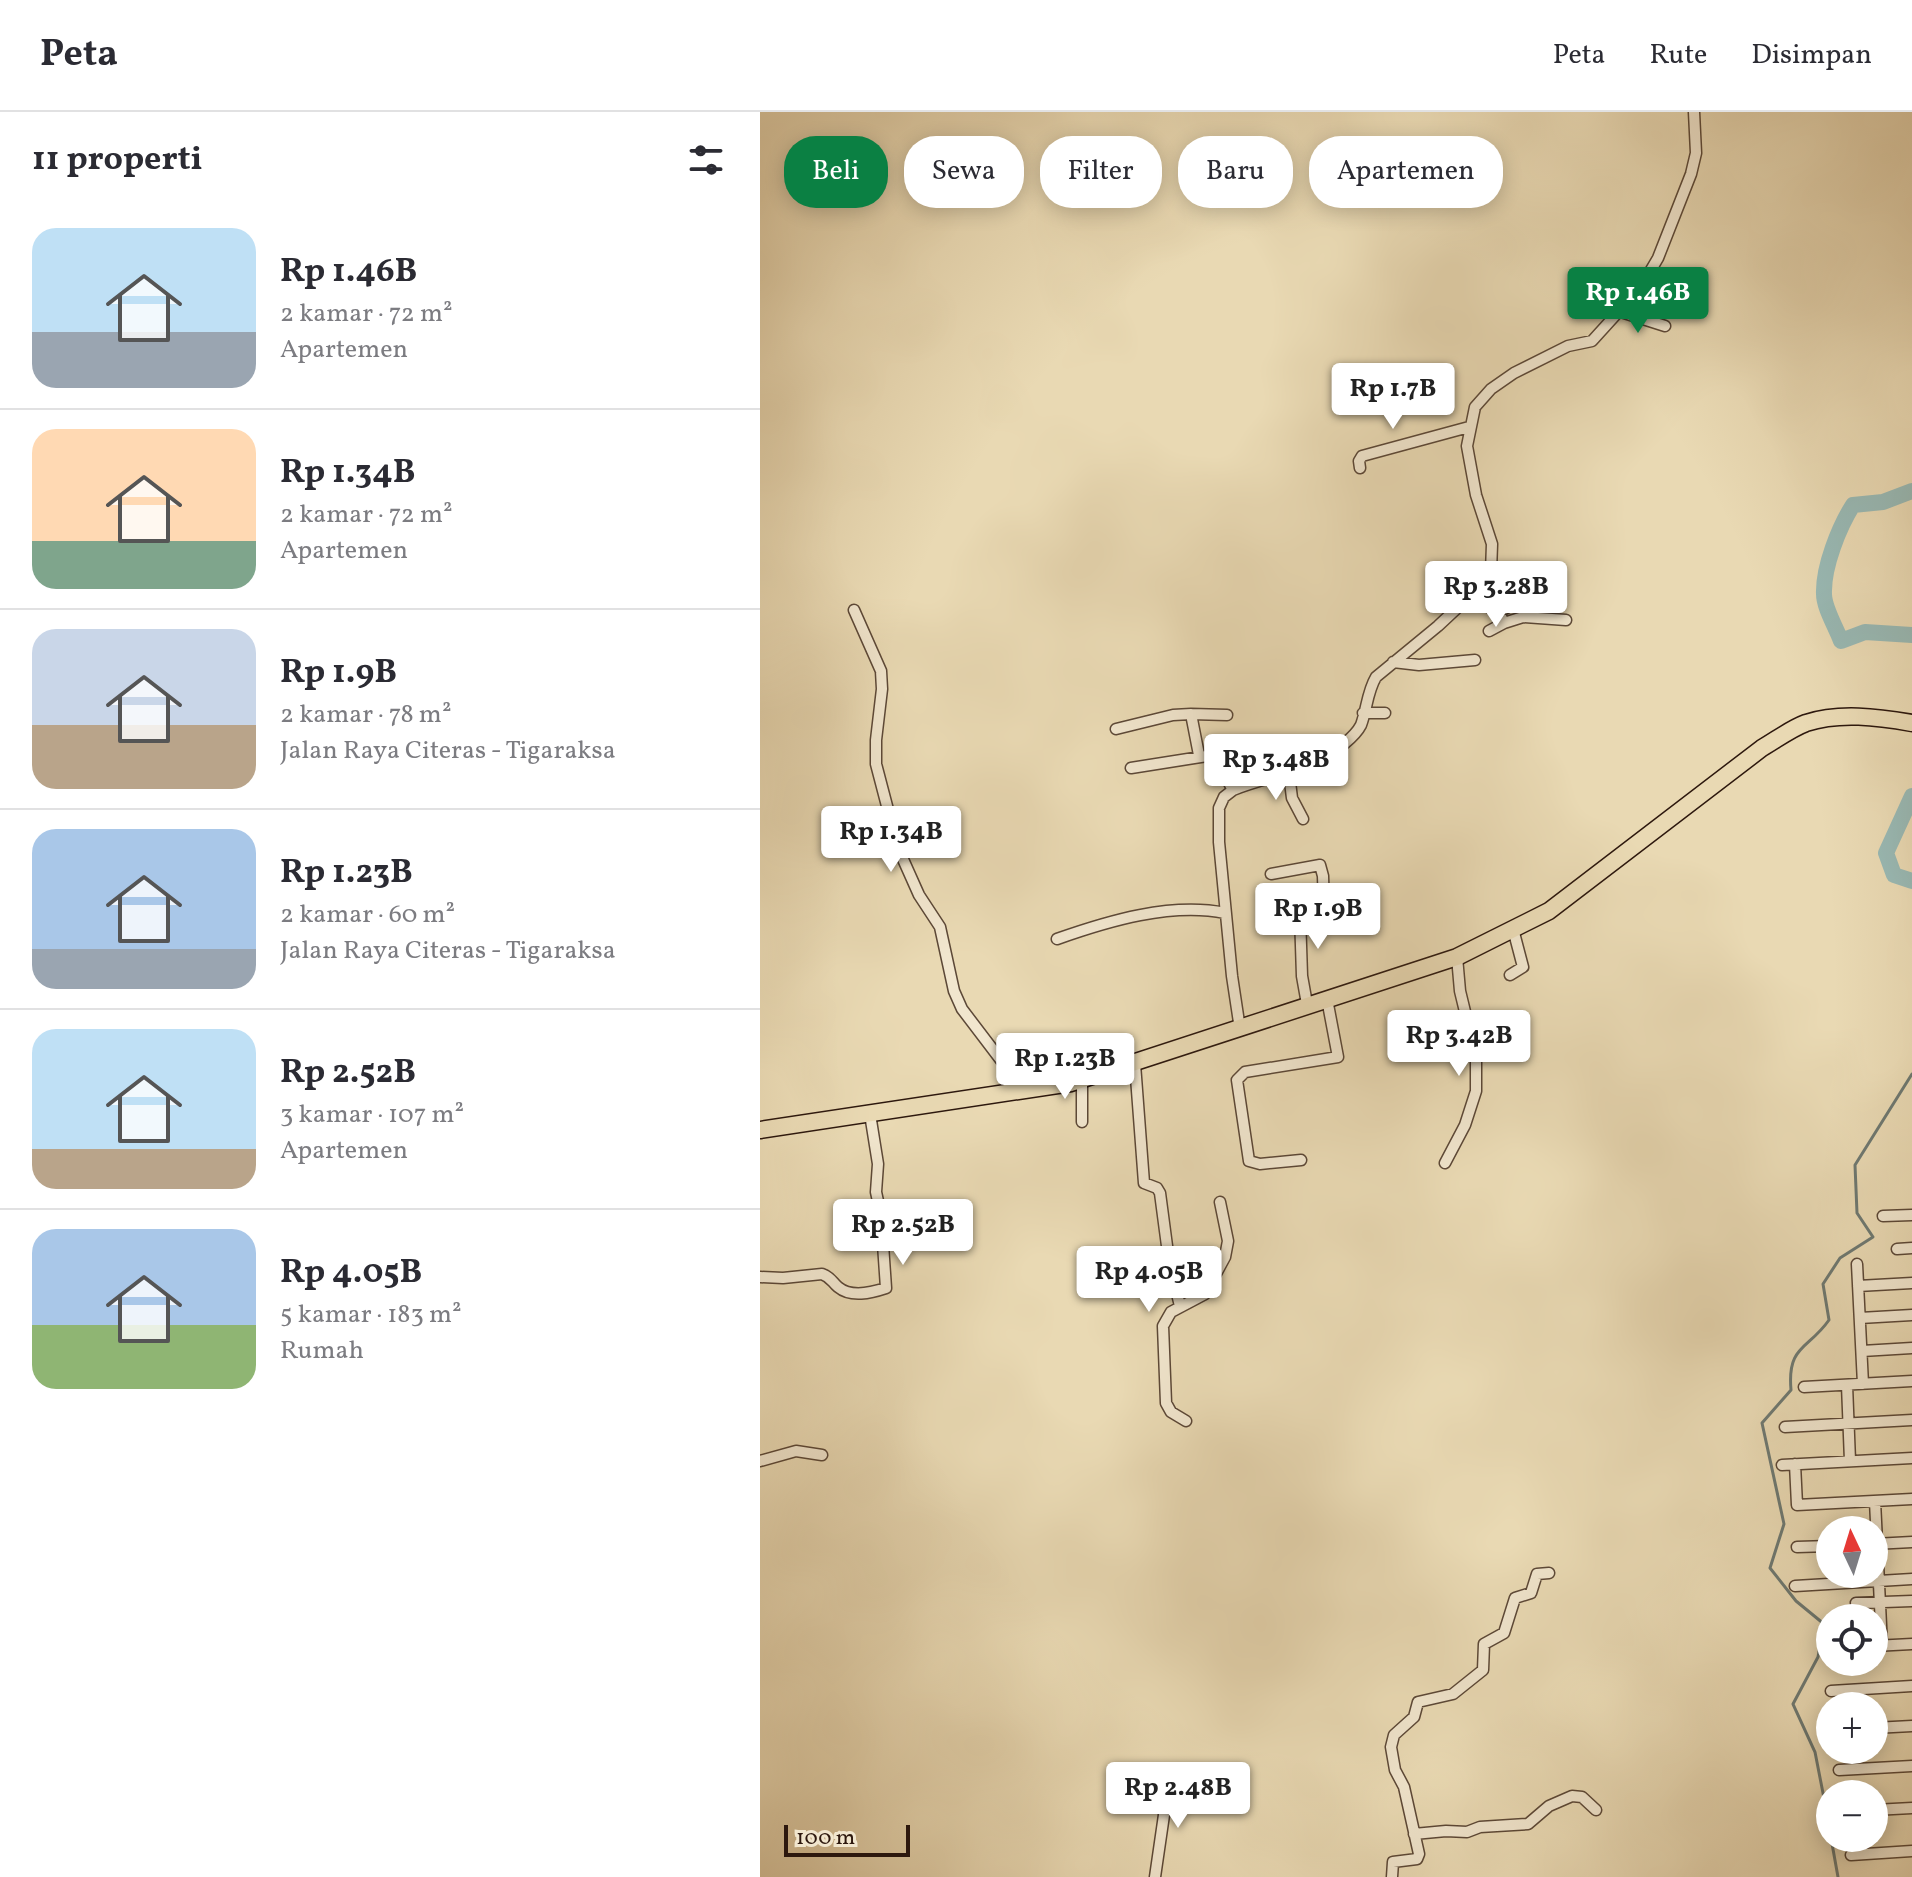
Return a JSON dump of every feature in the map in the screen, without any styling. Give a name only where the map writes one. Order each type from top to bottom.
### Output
[{"type":"main road","points":[[760,1130],[1082,1080],[1137,1058],[1240,1029],[1307,1004],[1457,957],[1549,911],[1762,748],[1792,729],[1825,719],[1853,717],[1912,723]]},
{"type":"street","points":[[1240,1029],[1219,857],[1219,808],[1224,797],[1233,790],[1289,774],[1321,760],[1340,747],[1356,733],[1376,677],[1485,582],[1491,572],[1492,544],[1472,479],[1467,446],[1475,407],[1491,389],[1514,373],[1568,346],[1592,341],[1641,287],[1658,258],[1691,174],[1696,153],[1694,112]]},
{"type":"street","points":[[1641,287],[1659,285],[1679,292]]},
{"type":"street","points":[[1621,312],[1665,326]]},
{"type":"street","points":[[1360,468],[1362,456],[1469,427]]},
{"type":"street","points":[[1467,597],[1499,612],[1504,623]]},
{"type":"street","points":[[1499,612],[1517,602],[1530,601]]},
{"type":"street","points":[[854,610],[881,671],[876,764],[898,848],[919,895],[940,927],[954,991],[962,1009],[1013,1076],[1030,1090]]},
{"type":"street","points":[[1489,631],[1523,617],[1566,620]]},
{"type":"street","points":[[1393,662],[1419,665],[1475,660]]},
{"type":"street","points":[[1363,713],[1385,713]]},
{"type":"street","points":[[1191,714],[1199,755]]},
{"type":"street","points":[[1116,729],[1164,717],[1227,715]]},
{"type":"street","points":[[1131,768],[1199,755],[1217,761],[1233,790]]},
{"type":"street","points":[[1289,774],[1292,798],[1303,819]]},
{"type":"street","points":[[1271,874],[1320,865],[1324,909]]},
{"type":"street","points":[[1307,1004],[1302,976],[1300,915],[1341,905]]},
{"type":"street","points":[[1057,939],[1096,925],[1151,915],[1204,909],[1225,913]]},
{"type":"street","points":[[1510,975],[1523,967],[1513,929]]},
{"type":"street","points":[[1445,1163],[1465,1125],[1476,1091],[1476,1057],[1460,991],[1457,957]]},
{"type":"street","points":[[1301,1160],[1260,1164],[1249,1161],[1237,1080],[1245,1072],[1338,1057],[1327,999]]},
{"type":"street","points":[[1137,1058],[1144,1183],[1157,1188],[1160,1193],[1169,1261],[1180,1306]]},
{"type":"street","points":[[1082,1080],[1082,1122]]},
{"type":"street","points":[[760,1277],[822,1274],[848,1294],[886,1288],[881,1215],[876,1192],[878,1164],[870,1114]]},
{"type":"street","points":[[1186,1421],[1168,1409],[1163,1326],[1168,1315],[1205,1294],[1225,1257],[1228,1241],[1220,1202]]},
{"type":"street","points":[[1883,1216],[1912,1215]]},
{"type":"street","points":[[1897,1249],[1912,1248]]},
{"type":"street","points":[[1857,1264],[1863,1384]]},
{"type":"street","points":[[1858,1286],[1912,1283]]},
{"type":"street","points":[[1860,1318],[1912,1315]]},
{"type":"street","points":[[1862,1351],[1912,1348]]},
{"type":"street","points":[[1804,1387],[1912,1381]]},
{"type":"street","points":[[1847,1385],[1850,1461]]},
{"type":"street","points":[[1785,1427],[1912,1420]]},
{"type":"street","points":[[760,1461],[796,1451],[822,1455]]},
{"type":"street","points":[[1782,1465],[1912,1458]]},
{"type":"street","points":[[1795,1464],[1797,1505],[1912,1499]]},
{"type":"street","points":[[1875,1501],[1875,1516]]},
{"type":"street","points":[[1888,1543],[1912,1542]]},
{"type":"street","points":[[1797,1547],[1816,1546]]},
{"type":"street","points":[[1392,1877],[1393,1862],[1418,1857],[1404,1787],[1391,1757],[1394,1735],[1414,1717],[1418,1702],[1453,1694],[1483,1670],[1484,1644],[1504,1633],[1515,1598],[1531,1593],[1537,1574],[1549,1573]]},
{"type":"street","points":[[1888,1580],[1912,1579]]},
{"type":"street","points":[[1795,1586],[1816,1585]]},
{"type":"street","points":[[1879,1588],[1880,1603]]},
{"type":"street","points":[[1856,1603],[1912,1601]]},
{"type":"street","points":[[1888,1645],[1912,1644]]},
{"type":"street","points":[[1831,1691],[1912,1686]]},
{"type":"street","points":[[1888,1727],[1912,1726]]},
{"type":"street","points":[[1839,1770],[1912,1766]]},
{"type":"street","points":[[1155,1877],[1164,1815],[1161,1779]]},
{"type":"street","points":[[1414,1834],[1467,1832],[1480,1827],[1528,1824],[1549,1806],[1572,1796],[1582,1797],[1596,1810]]},
{"type":"street","points":[[1888,1809],[1912,1808]]},
{"type":"street","points":[[1851,1855],[1912,1851]]},
{"type":"waterway","points":[[1912,491],[1883,502],[1853,505],[1833,548],[1824,583],[1828,611],[1841,641],[1865,632],[1912,635]]},
{"type":"waterway","points":[[1912,796],[1886,853],[1894,875],[1912,881]]},
{"type":"waterway","points":[[1820,1780],[1815,1752],[1793,1704],[1818,1657],[1824,1624],[1796,1601],[1770,1568],[1784,1524],[1762,1423],[1791,1390],[1792,1364],[1796,1356],[1829,1320],[1823,1284],[1840,1258],[1873,1237],[1857,1213],[1855,1165],[1912,1074]]},
{"type":"waterway","points":[[1834,1852],[1838,1877]]}]
